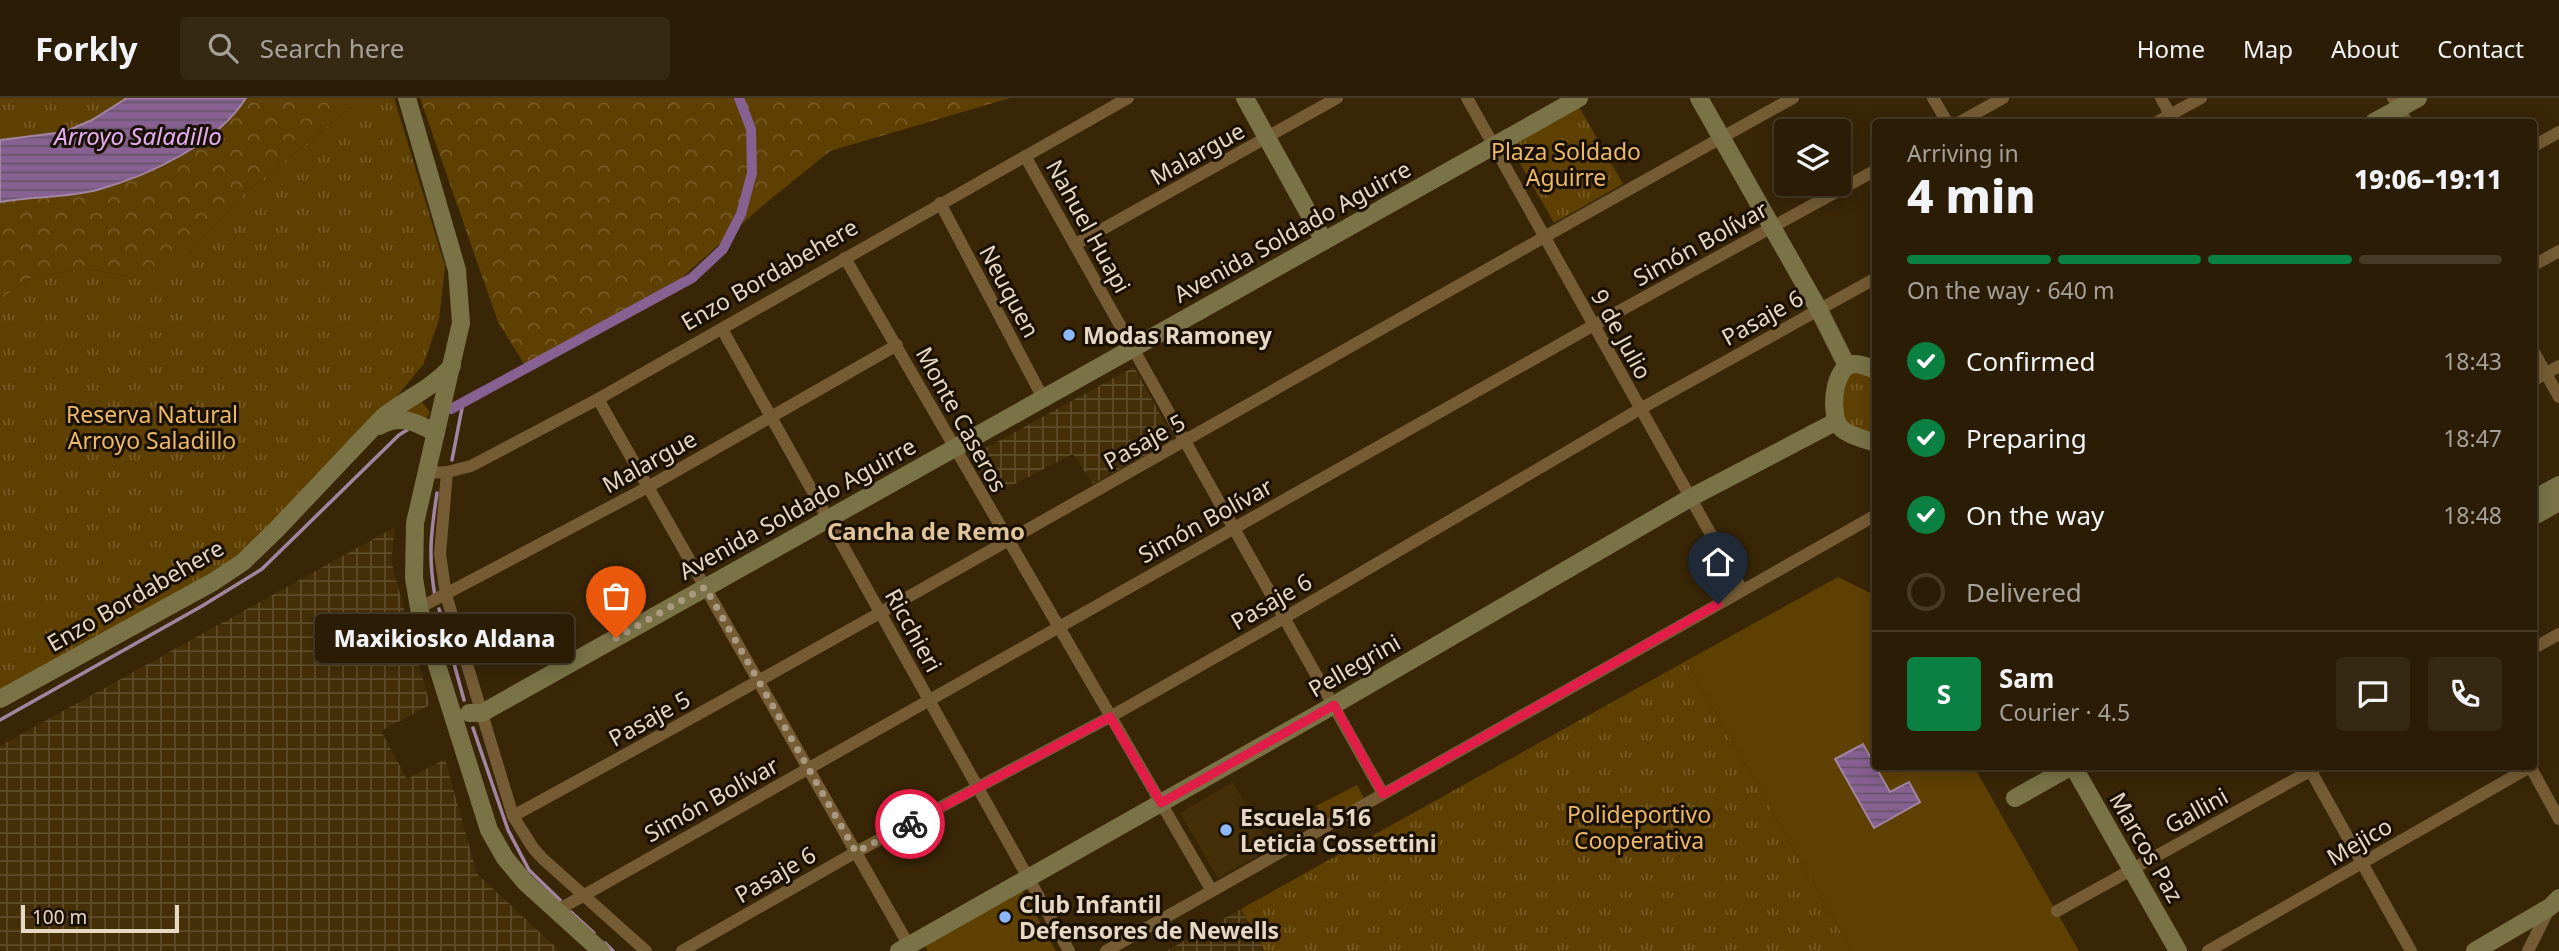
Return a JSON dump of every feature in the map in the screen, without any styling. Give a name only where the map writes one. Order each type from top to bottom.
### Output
[{"type":"street","points":[[407,98],[457,270],[461,323],[415,523],[414,578],[419,608],[471,712],[513,816],[538,853],[646,951]]},
{"type":"street","name":"Enzo Bordabehere","points":[[426,473],[447,472],[471,466],[598,399],[1128,98]]},
{"type":"street","points":[[1245,98],[1322,236]]},
{"type":"street","name":"Malargue","points":[[1076,244],[1337,98]]},
{"type":"street","name":"9 de Julio","points":[[1466,98],[1742,590]]},
{"type":"street","name":"Avenida Soldado Aguirre","points":[[1491,141],[1556,98]]},
{"type":"street","name":"Avenida Soldado Aguirre","points":[[471,712],[1491,141],[1579,98]]},
{"type":"street","points":[[1699,98],[1819,310],[1847,366]]},
{"type":"street","name":"Pasaje 5","points":[[513,816],[759,682],[1544,236],[1793,98]]},
{"type":"street","points":[[1933,98],[1945,119]]},
{"type":"street","points":[[1965,119],[2003,98]]},
{"type":"street","points":[[2161,98],[2172,119],[2202,98]]},
{"type":"street","points":[[2380,119],[2418,98]]},
{"type":"street","points":[[2537,144],[2559,132]]},
{"type":"street","name":"Nahuel Huapi","points":[[1025,156],[1383,794]]},
{"type":"street","name":"Simón Bolívar","points":[[556,911],[1594,325],[1872,172]]},
{"type":"street","name":"Neuquen","points":[[940,203],[1041,393]]},
{"type":"street","points":[[2537,263],[2559,251]]},
{"type":"street","name":"Monte Caseros","points":[[845,258],[1212,891]]},
{"type":"street","name":"Pasaje 6","points":[[682,951],[856,852],[1110,717],[1640,409],[1872,280]]},
{"type":"street","name":"Ricchieri","points":[[722,329],[1069,951]]},
{"type":"street","name":"Malargue","points":[[419,608],[648,487],[897,345]]},
{"type":"street","points":[[1872,369],[1857,364],[1847,366],[1839,374],[1833,409],[1835,422],[1843,431],[1872,442]]},
{"type":"street","name":"Enzo Bordabehere","points":[[0,699],[213,582],[243,562],[383,417],[400,403],[429,388],[452,365]]},
{"type":"street","points":[[2559,366],[2540,377],[2559,397]]},
{"type":"street","points":[[418,395],[434,405],[438,424]]},
{"type":"street","points":[[598,399],[856,852],[907,949]]},
{"type":"street","points":[[373,430],[397,419],[423,426],[438,424]]},
{"type":"street","name":"Pellegrini","points":[[907,949],[1690,498],[1835,422]]},
{"type":"street","points":[[447,472],[440,554],[471,712],[489,830],[505,858],[525,882],[601,951]]},
{"type":"street","points":[[2537,497],[2559,485]]},
{"type":"street","points":[[2537,514],[2559,502]]},
{"type":"street","points":[[1106,951],[1872,517]]},
{"type":"street","points":[[2537,646],[2559,634]]},
{"type":"street","points":[[2015,798],[2065,770]]},
{"type":"street","name":"Marcos Paz","points":[[2074,770],[2178,951]]},
{"type":"street","name":"Gallini","points":[[2057,911],[2308,770]]},
{"type":"street","points":[[2313,770],[2411,951]]},
{"type":"street","name":"Mejico","points":[[2208,951],[2525,770]]},
{"type":"street","points":[[2532,770],[2559,819]]},
{"type":"street","points":[[2474,951],[2555,902]]},
{"type":"street","points":[[2529,951],[2555,902]]},
{"type":"shaded area","points":[[1134,367],[1174,440],[1093,484],[1073,454],[993,495],[973,455]]},
{"type":"shaded area","points":[[395,527],[391,561],[430,705],[381,731],[407,779],[445,759],[477,874],[560,951],[0,951],[0,746]]},
{"type":"shaded area","name":"Escuela 516 Leticia Cossettini","points":[[1233,782],[1271,848],[1218,878],[1180,813]]},
{"type":"shaded area","points":[[1241,909],[1265,951],[1166,951]]},
{"type":"green space","points":[[0,98],[127,98],[92,120],[64,132],[0,140]]},
{"type":"green space","points":[[246,98],[363,98],[245,193],[187,255],[159,274],[126,276],[83,268],[28,279],[0,300],[0,202],[131,178],[174,160],[220,127]]},
{"type":"green space","name":"Reserva Natural Arroyo Saladillo","points":[[363,98],[394,98],[445,266],[439,320],[423,365],[397,396],[272,525],[241,553],[208,578],[0,690],[0,300],[28,279],[83,268],[126,276],[187,255],[245,193]]},
{"type":"green space","points":[[420,98],[1010,98],[830,151],[761,207],[668,290],[528,370],[498,322]]},
{"type":"green space","name":"Plaza Soldado Aguirre","points":[[1578,105],[1623,184],[1554,223],[1509,144]]},
{"type":"green space","points":[[1859,371],[1872,376],[1872,435],[1850,429],[1839,411],[1846,378]]},
{"type":"green space","points":[[421,401],[430,412],[426,419],[395,412]]},
{"type":"green space","points":[[1838,577],[1872,594],[1872,770],[1976,770],[2079,951],[1852,951],[1686,661]]},
{"type":"green space","name":"Polideportivo Cooperativa","points":[[1686,661],[1852,951],[1265,951],[1241,909]]},
{"type":"green space","points":[[1357,785],[1365,800],[1325,822],[1316,806]]},
{"type":"green space","name":"Club Infantil Defensores de Newells","points":[[1022,890],[1056,951],[928,951],[924,945]]},
{"type":"water","name":"Arroyo Saladillo","points":[[127,98],[246,98],[218,130],[200,144],[138,176],[85,193],[0,202],[0,140],[64,132],[92,120]]},
{"type":"water","points":[[1863,744],[1872,760],[1872,770],[1878,770],[1890,792],[1909,782],[1920,802],[1874,828],[1835,759]]},
{"type":"waterway","points":[[451,409],[692,278],[723,249],[741,214],[752,173],[751,129],[739,98]]},
{"type":"waterway","points":[[452,460],[463,403]]},
{"type":"waterway","points":[[0,720],[262,569],[407,430]]},
{"type":"waterway","points":[[435,596],[431,544],[437,493]]},
{"type":"waterway","points":[[439,609],[464,700]]},
{"type":"waterway","points":[[473,728],[508,830],[529,870],[560,900]]},
{"type":"waterway","points":[[571,912],[594,933]]},
{"type":"waterway","points":[[605,943],[613,951]]},
{"type":"way so far","points":[[616,638],[705,587],[856,852],[910,824]]},
{"type":"place","name":"Modas Ramoney","points":[[1069,335]]},
{"type":"place","name":"Maxikiosko Aldana","points":[[616,638]]},
{"type":"place","name":"Escuela 516 Leticia Cossettini","points":[[1226,830]]},
{"type":"place","name":"Club Infantil Defensores de Newells","points":[[1005,917]]},
{"type":"district","name":"Cancha de Remo","points":[[926,530]]},
{"type":"route","points":[[910,824],[1110,717],[1161,803],[1334,705],[1383,794],[1718,604]]}]
